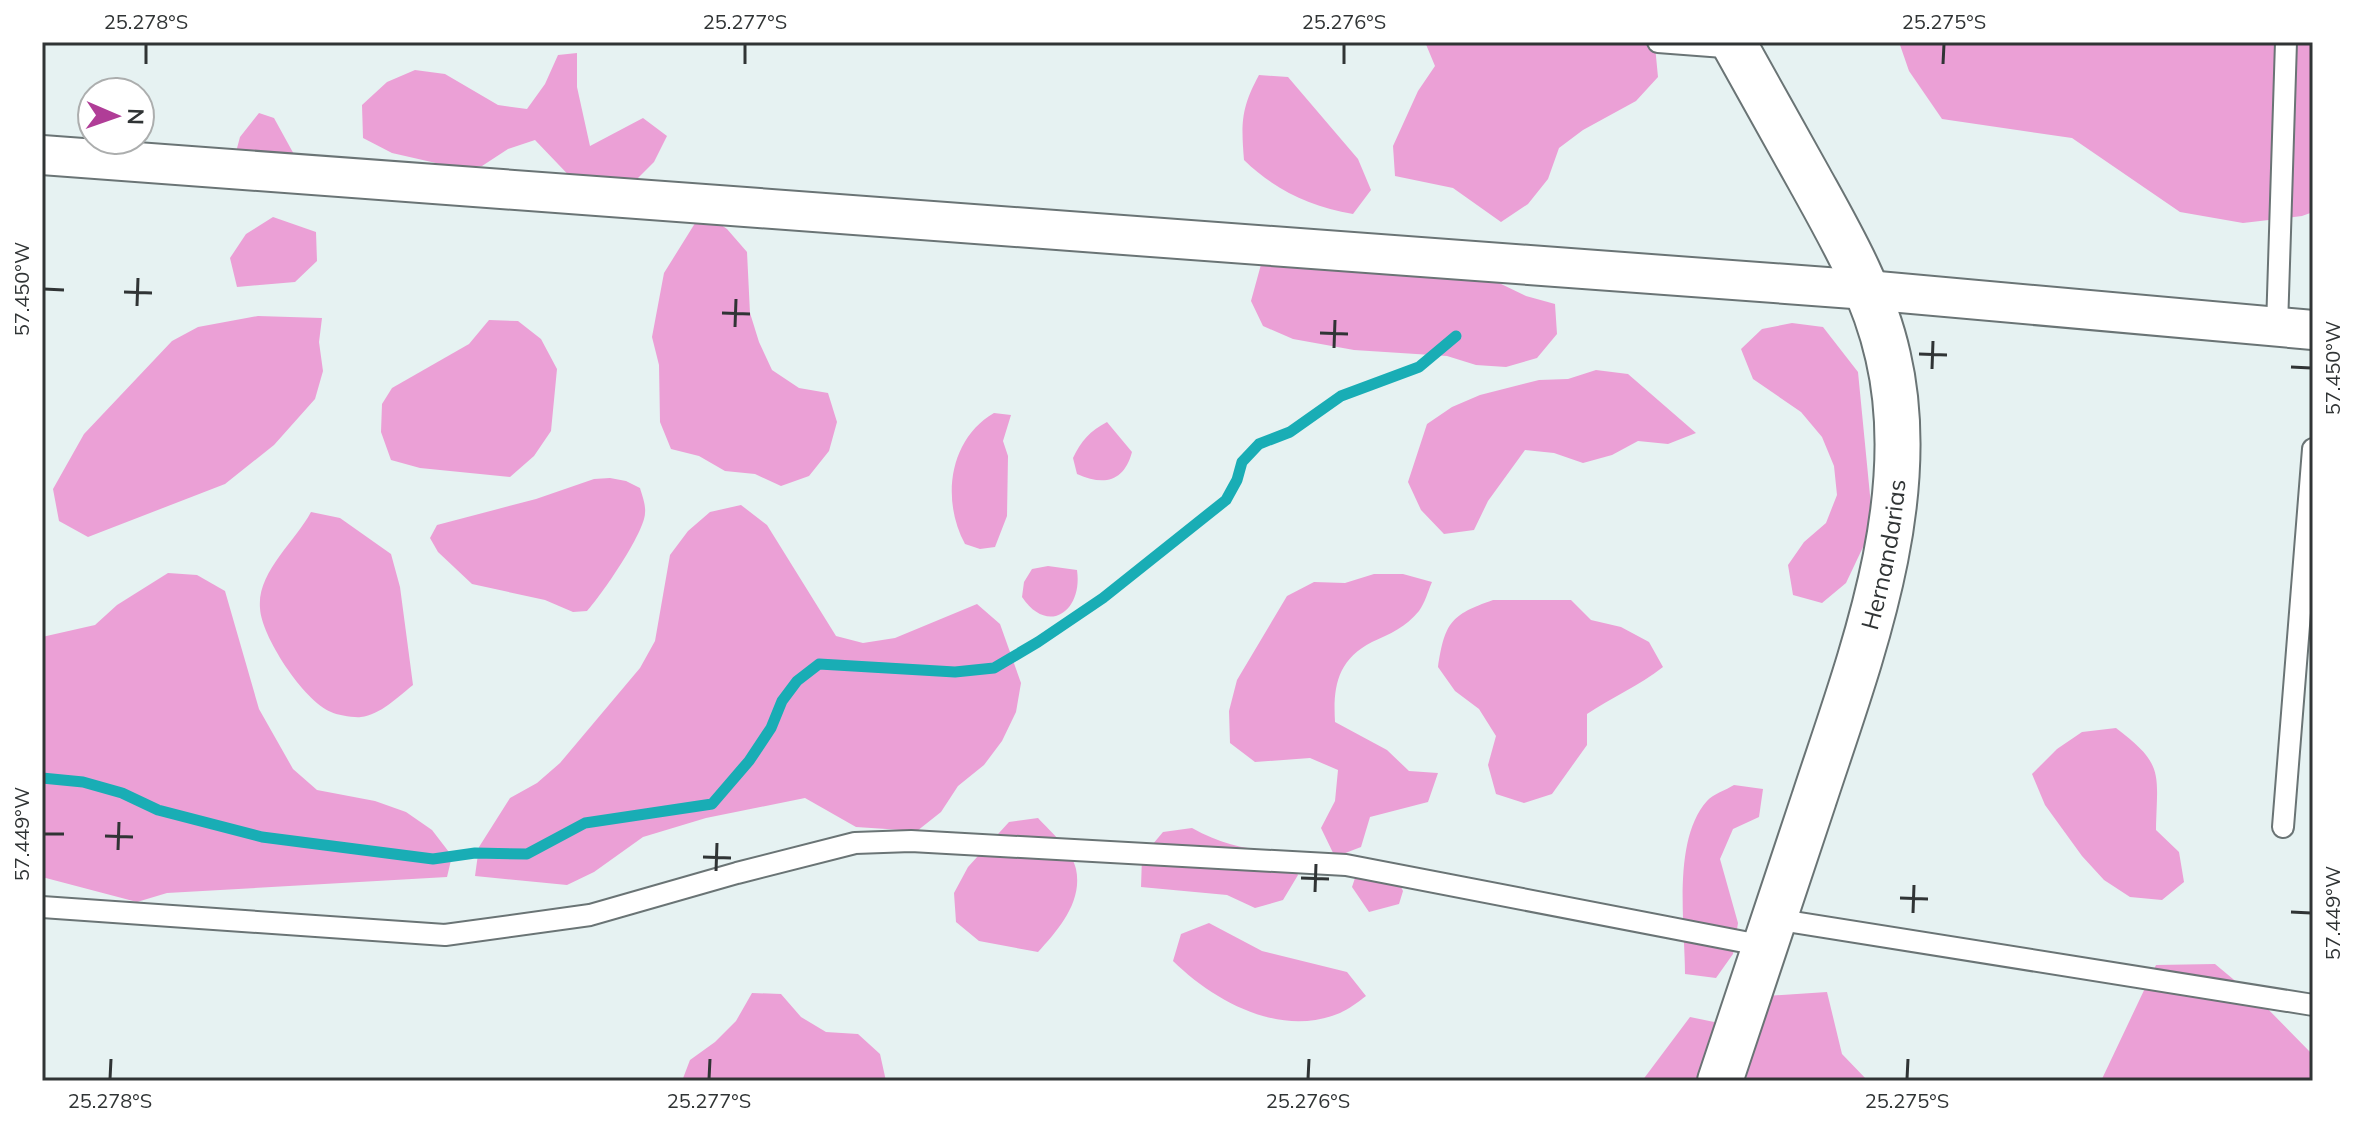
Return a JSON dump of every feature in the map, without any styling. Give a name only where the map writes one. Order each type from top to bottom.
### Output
[{"type":"street","name":"Hernandarias","points":[[1720,1081],[1869,633],[1890,536],[1897,454],[1896,403],[1888,356],[1867,290],[1842,236],[1735,45]]},
{"type":"street","points":[[42,155],[1867,290],[2295,328]]},
{"type":"lane","points":[[1658,42],[1735,45]]},
{"type":"lane","points":[[2286,42],[2295,328]]},
{"type":"lane","points":[[2283,827],[2313,449]]},
{"type":"lane","points":[[42,907],[445,935],[590,915],[855,843],[911,841],[1346,865],[1770,933],[2313,1005]]},
{"type":"shaded area","points":[[1425,42],[1651,42],[1655,46],[1658,77],[1636,101],[1583,130],[1559,148],[1548,179],[1528,204],[1501,222],[1453,188],[1395,176],[1393,146],[1418,91],[1435,66]]},
{"type":"shaded area","points":[[1899,42],[2313,42],[2313,212],[2243,223],[2180,212],[2072,138],[1942,119],[1909,71]]},
{"type":"shaded area","points":[[577,53],[577,87],[590,146],[643,118],[667,136],[654,162],[633,183],[580,187],[535,140],[508,149],[482,166],[449,166],[392,153],[363,138],[362,105],[387,82],[415,70],[445,74],[498,105],[527,109],[545,84],[558,55]]},
{"type":"shaded area","points":[[1259,75],[1288,77],[1358,159],[1371,190],[1353,214],[1294,196],[1244,160],[1244,116]]},
{"type":"shaded area","points":[[259,113],[274,118],[296,158],[236,152],[240,137]]},
{"type":"shaded area","points":[[702,212],[727,229],[747,252],[750,313],[772,370],[799,388],[828,393],[837,422],[829,451],[809,476],[781,486],[755,474],[725,471],[699,456],[671,449],[660,422],[659,365],[652,337],[664,273]]},
{"type":"shaded area","points":[[273,217],[316,232],[317,261],[295,282],[237,287],[230,258],[246,234]]},
{"type":"shaded area","points":[[1352,242],[1497,282],[1526,296],[1555,304],[1557,334],[1537,358],[1506,367],[1476,365],[1447,356],[1354,350],[1293,339],[1263,326],[1251,301],[1265,250]]},
{"type":"shaded area","points":[[258,316],[322,318],[319,342],[323,371],[315,399],[274,445],[225,484],[88,537],[59,521],[53,489],[84,434],[172,341],[198,327]]},
{"type":"shaded area","points":[[489,320],[518,321],[541,339],[557,369],[551,431],[534,456],[510,477],[420,468],[391,460],[381,432],[382,404],[392,388],[469,344]]},
{"type":"shaded area","points":[[1792,323],[1823,327],[1858,372],[1873,526],[1846,583],[1822,603],[1793,595],[1788,565],[1804,542],[1826,523],[1837,495],[1834,466],[1822,437],[1801,412],[1753,379],[1741,349],[1762,329]]},
{"type":"shaded area","points":[[1596,370],[1628,374],[1696,433],[1668,444],[1638,441],[1612,455],[1583,463],[1554,453],[1525,450],[1488,501],[1474,530],[1444,534],[1421,510],[1408,482],[1427,424],[1452,407],[1480,395],[1539,380],[1568,379]]},
{"type":"shaded area","points":[[994,413],[1011,415],[1003,441],[1008,456],[1007,516],[995,547],[980,549],[965,544],[953,509],[952,490],[959,454],[967,438]]},
{"type":"shaded area","points":[[1107,422],[1132,452],[1124,470],[1112,479],[1104,480],[1077,474],[1073,458],[1076,452],[1091,433]]},
{"type":"shaded area","points":[[610,478],[640,488],[645,513],[630,548],[587,611],[573,612],[545,600],[472,584],[438,552],[430,538],[437,525],[536,499],[594,479]]},
{"type":"shaded area","points":[[741,505],[767,525],[836,636],[863,643],[895,638],[977,604],[1000,624],[1021,683],[1016,712],[1002,741],[984,765],[958,786],[941,812],[917,831],[856,827],[805,798],[706,818],[643,837],[594,872],[567,885],[475,876],[479,847],[510,798],[537,783],[560,763],[640,668],[655,641],[670,555],[688,531],[710,512]]},
{"type":"shaded area","points":[[311,512],[340,518],[391,554],[400,587],[413,685],[368,716],[341,715],[320,706],[286,666],[262,620],[260,608],[264,582]]},
{"type":"shaded area","points":[[1048,566],[1077,570],[1075,597],[1062,614],[1052,616],[1032,609],[1022,597],[1024,582],[1032,569]]},
{"type":"shaded area","points":[[168,573],[197,575],[225,591],[259,709],[293,769],[317,790],[375,801],[406,812],[432,830],[452,856],[447,877],[167,893],[137,902],[42,877],[42,637],[95,625],[117,605]]},
{"type":"shaded area","points":[[1374,574],[1403,574],[1432,582],[1414,617],[1397,630],[1360,649],[1344,666],[1335,697],[1335,722],[1387,750],[1409,771],[1438,773],[1428,802],[1370,817],[1361,847],[1335,857],[1321,828],[1335,801],[1338,770],[1310,758],[1255,762],[1230,743],[1229,711],[1237,680],[1287,596],[1314,582],[1345,583]]},
{"type":"shaded area","points":[[1493,600],[1571,600],[1591,620],[1621,627],[1649,642],[1663,667],[1587,714],[1587,745],[1552,794],[1524,803],[1496,794],[1488,765],[1496,736],[1479,709],[1455,691],[1438,667],[1447,630],[1452,623],[1467,611]]},
{"type":"shaded area","points":[[2116,728],[2150,762],[2157,782],[2156,830],[2179,852],[2184,882],[2162,900],[2130,897],[2104,880],[2082,856],[2045,805],[2032,774],[2057,749],[2082,732]]},
{"type":"shaded area","points":[[1734,785],[1763,789],[1759,817],[1733,829],[1720,859],[1738,923],[1733,954],[1716,978],[1685,974],[1683,884],[1689,838],[1696,818],[1707,801]]},
{"type":"shaded area","points":[[1038,818],[1074,862],[1076,893],[1067,915],[1038,952],[979,941],[956,922],[954,893],[968,867],[1009,822]]},
{"type":"shaded area","points":[[1192,828],[1234,845],[1280,851],[1298,875],[1283,900],[1255,908],[1227,895],[1141,887],[1142,857],[1163,832]]},
{"type":"shaded area","points":[[1361,860],[1390,864],[1403,891],[1399,904],[1369,912],[1352,887]]},
{"type":"shaded area","points":[[1209,923],[1262,951],[1347,972],[1366,996],[1340,1013],[1318,1020],[1295,1021],[1250,1012],[1209,990],[1173,961],[1181,934]]},
{"type":"shaded area","points":[[2215,964],[2263,1004],[2313,1055],[2313,1081],[2101,1081],[2156,965]]},
{"type":"shaded area","points":[[1827,992],[1842,1054],[1868,1081],[1746,1081],[1749,1053],[1766,996]]},
{"type":"shaded area","points":[[752,993],[781,994],[801,1017],[826,1032],[858,1034],[880,1054],[886,1081],[682,1081],[690,1060],[715,1042],[736,1021]]},
{"type":"shaded area","points":[[1690,1017],[1719,1023],[1702,1081],[1642,1081]]},
{"type":"waterway","points":[[42,778],[83,782],[122,793],[158,810],[262,837],[433,859],[475,853],[527,854],[585,823],[712,804],[749,761],[771,728],[782,701],[797,681],[819,664],[955,672],[994,668],[1103,598],[1226,500],[1242,462],[1259,444],[1290,432],[1341,396],[1419,367],[1456,336]]}]
